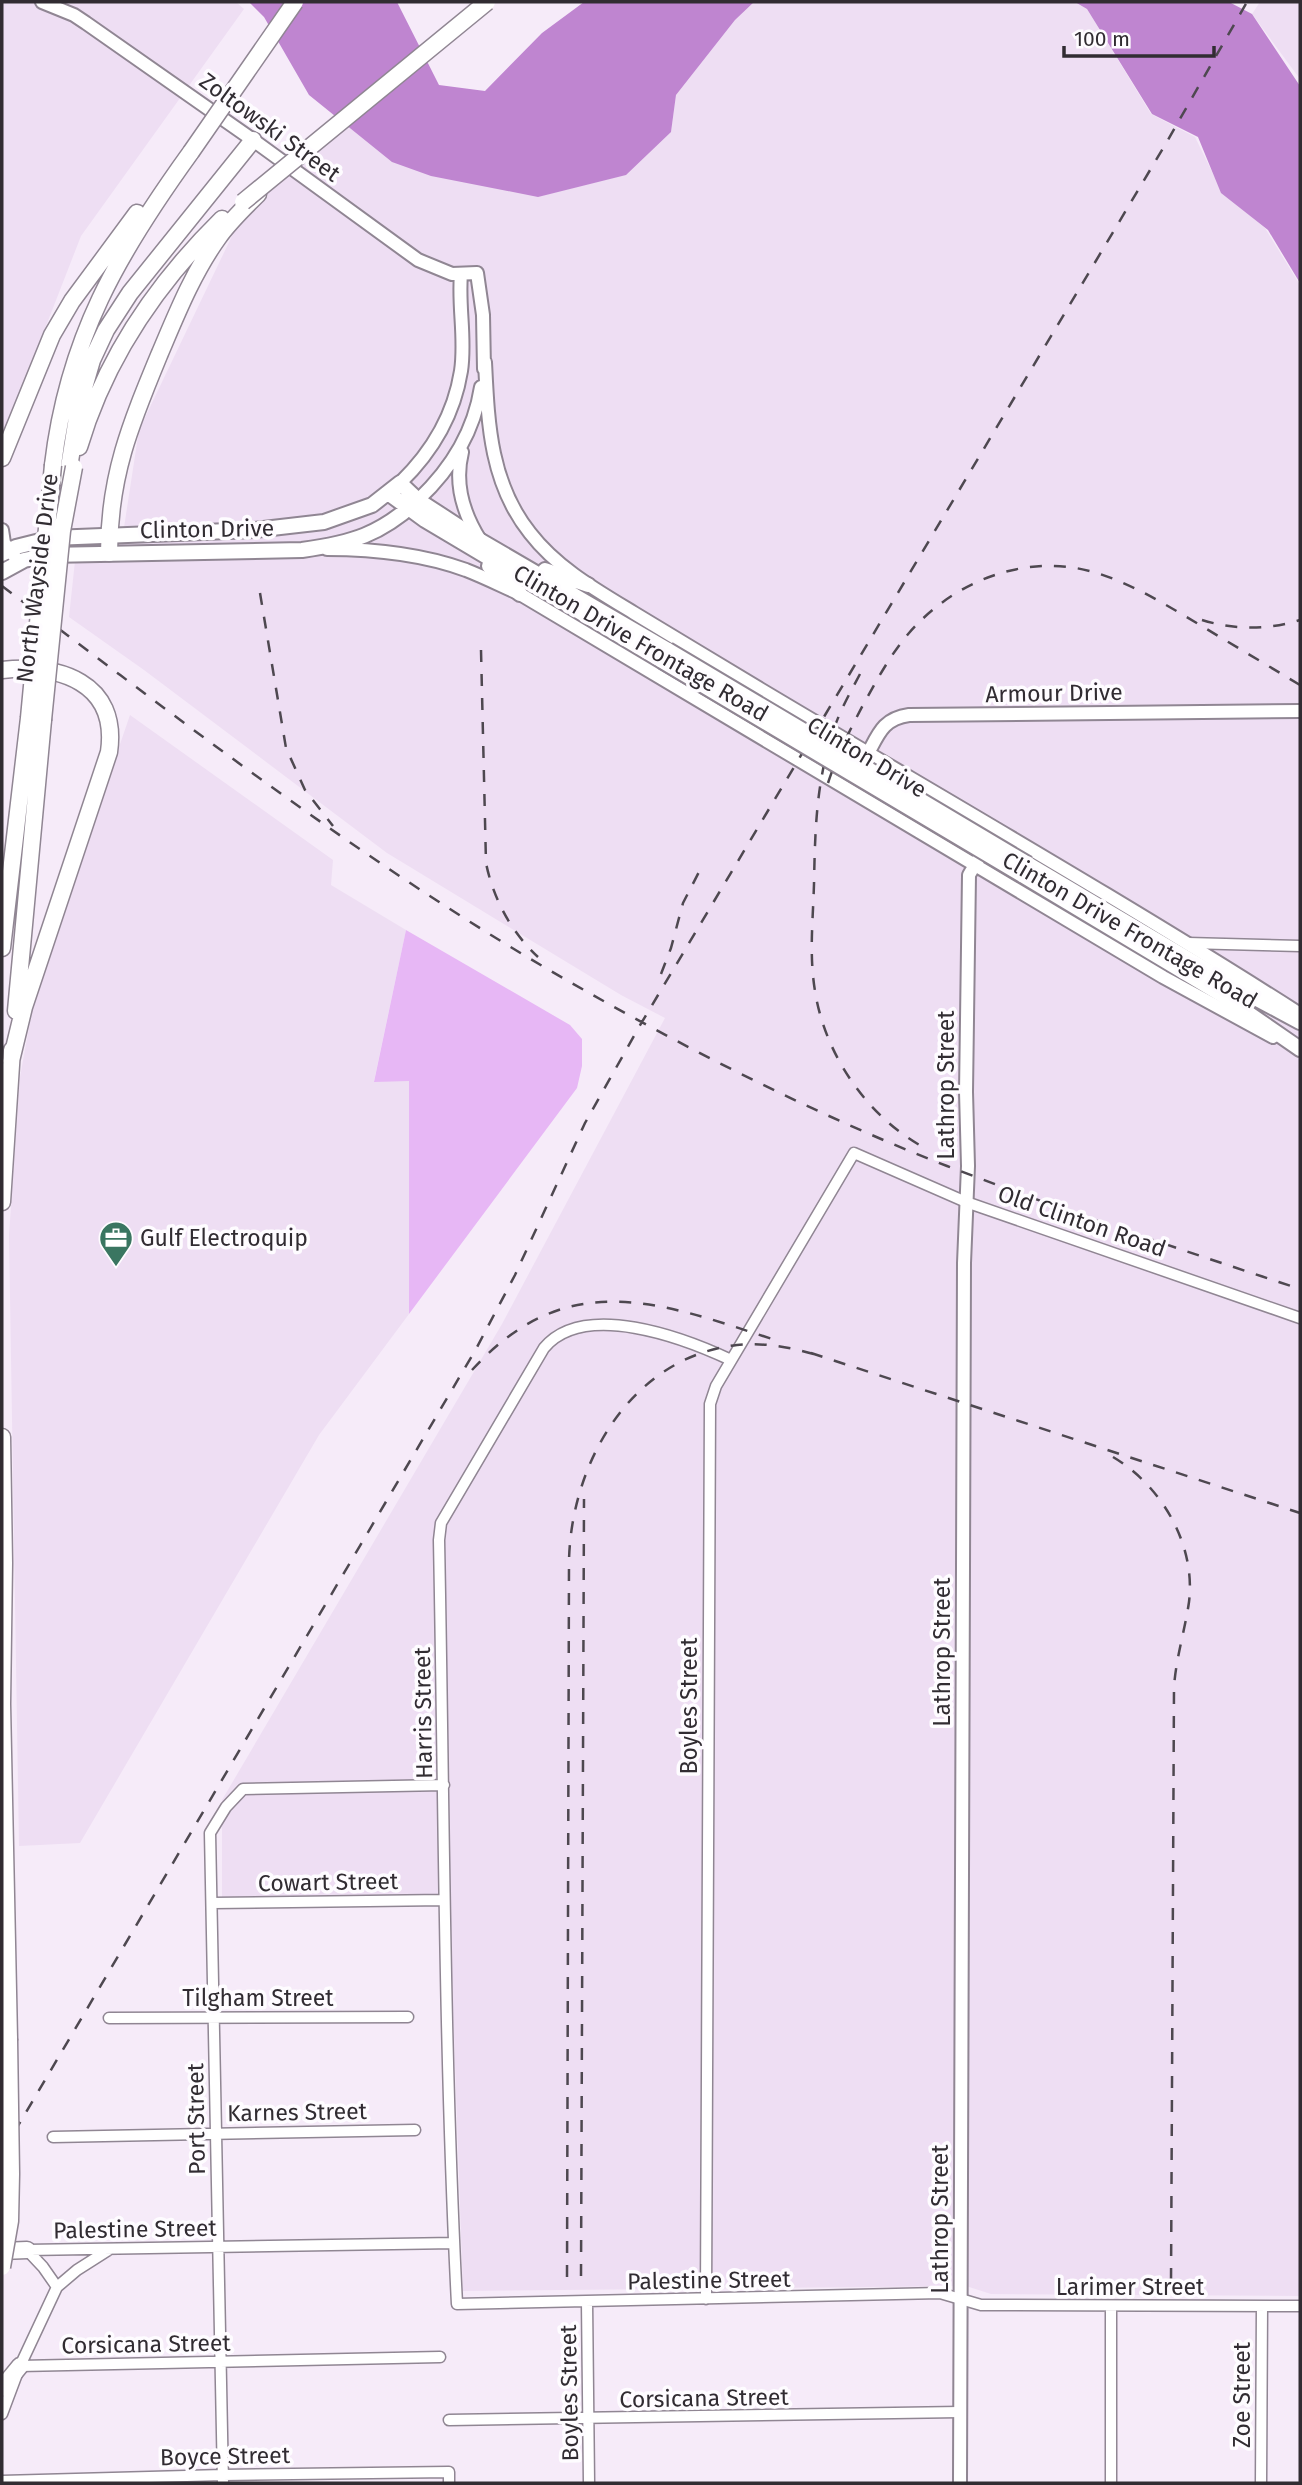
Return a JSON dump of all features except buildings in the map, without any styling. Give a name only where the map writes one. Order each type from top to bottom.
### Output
[{"type":"main road","name":"North Wayside Drive","points":[[2,948],[62,531],[64,400],[89,321],[120,259],[177,170],[295,2]]},
{"type":"main road","name":"North Wayside Drive","points":[[2,1202],[36,719],[65,466],[87,425],[101,389],[145,310],[194,248],[222,219],[244,205],[280,172],[487,2]]},
{"type":"main road","points":[[65,466],[83,389],[92,360],[106,330],[130,293],[253,139]]},
{"type":"main road","points":[[2,458],[46,346],[58,323],[127,225],[177,170]]},
{"type":"main road","points":[[109,553],[115,481],[133,419],[194,277],[220,234],[244,205]]},
{"type":"main road","name":"Clinton Drive","points":[[5,552],[27,543],[52,538],[282,528],[324,522],[372,505],[400,483],[413,505],[462,543],[665,655]]},
{"type":"main road","name":"Clinton Drive","points":[[388,493],[505,554],[665,655],[1025,869],[1300,1022]]},
{"type":"main road","name":"Clinton Drive","points":[[2,572],[21,561],[48,555],[302,550],[344,544],[385,526],[413,505]]},
{"type":"main road","points":[[282,528],[282,550]]},
{"type":"main road","points":[[137,535],[137,552]]},
{"type":"main road","points":[[462,543],[520,594]]},
{"type":"main road","points":[[505,554],[588,585]]},
{"type":"main road","points":[[2,670],[43,669],[79,681],[98,698],[109,720],[110,730],[109,752],[24,1007],[11,1061]]},
{"type":"main road","name":"Clinton Drive","points":[[1025,869],[1222,995],[1300,1050]]},
{"type":"main road","points":[[2,1437],[11,2175],[9,2221],[2,2267]]},
{"type":"main road","points":[[2,2251],[27,2250]]},
{"type":"main road","points":[[2,2388],[20,2367]]},
{"type":"street","name":"Zoltowski Street","points":[[42,2],[80,19],[253,139],[418,260],[446,272],[477,273],[483,315],[485,362]]},
{"type":"street","points":[[400,483],[429,451],[444,424],[456,391],[461,371],[461,274]]},
{"type":"street","points":[[481,541],[462,503],[459,482],[460,461],[481,391],[485,362]]},
{"type":"street","name":"Clinton Drive Frontage Road","points":[[485,362],[491,450],[509,498],[528,532],[546,552],[588,585],[1188,943],[1300,1014]]},
{"type":"street","points":[[413,505],[450,464],[465,440]]},
{"type":"street","points":[[2,530],[5,552],[21,561]]},
{"type":"street","name":"Clinton Drive Frontage Road","points":[[302,550],[354,549],[432,560],[466,570],[520,594],[1163,977],[1300,1050]]},
{"type":"street","name":"Armour Drive","points":[[847,788],[885,724],[894,717],[1300,711]]},
{"type":"street","name":"Lathrop Street","points":[[960,2483],[969,875],[996,829]]},
{"type":"street","points":[[1188,943],[1300,946]]},
{"type":"street","name":"Old Clinton Road","points":[[854,1153],[966,1202],[1300,1318]]},
{"type":"street","name":"Boyles Street","points":[[706,2299],[710,1413],[713,1394],[731,1360],[854,1153]]},
{"type":"street","name":"Harris Street","points":[[457,2304],[444,1900],[439,1540],[441,1523],[544,1348],[556,1336],[576,1329],[631,1327],[674,1337],[731,1360]]},
{"type":"street","name":"Port Street","points":[[223,2479],[210,1833],[226,1807],[243,1789],[444,1785]]},
{"type":"street","name":"Cowart Street","points":[[213,1903],[444,1900]]},
{"type":"street","name":"Tilgham Street","points":[[109,2018],[408,2017]]},
{"type":"street","name":"Karnes Street","points":[[53,2137],[415,2130]]},
{"type":"street","name":"Palestine Street","points":[[27,2250],[454,2243]]},
{"type":"street","points":[[2,2414],[20,2367],[57,2287],[77,2270],[110,2249]]},
{"type":"street","points":[[27,2250],[57,2287]]},
{"type":"street","name":"Palestine Street","points":[[457,2304],[940,2292],[961,2298]]},
{"type":"street","name":"Larimer Street","points":[[961,2298],[981,2305],[1300,2306]]},
{"type":"street","name":"Boyles Street","points":[[587,2302],[589,2483]]},
{"type":"street","name":"Zoe Street","points":[[1261,2483],[1262,2306]]},
{"type":"street","points":[[1111,2307],[1111,2483]]},
{"type":"street","name":"Corsicana Street","points":[[20,2367],[440,2357]]},
{"type":"street","name":"Corsicana Street","points":[[449,2420],[960,2412]]},
{"type":"street","name":"Boyce Street","points":[[2,2481],[449,2478]]},
{"type":"shaded area","points":[[2,2],[236,2],[244,9],[81,236],[2,439]]},
{"type":"shaded area","points":[[249,2],[397,2],[439,85],[485,91],[542,33],[584,2],[754,2],[735,20],[676,95],[671,132],[626,175],[538,197],[431,176],[392,162],[309,95],[264,17]]},
{"type":"shaded area","points":[[754,2],[1075,2],[1087,9],[1151,114],[1195,137],[1222,192],[1265,228],[1300,285],[1300,2296],[991,2294],[966,2286],[463,2291],[449,1894],[222,1897],[222,1800],[502,1324],[665,1018],[621,995],[387,853],[144,670],[69,617],[75,561],[119,560],[139,430],[242,215],[348,126],[671,132],[676,95],[735,20]]},
{"type":"shaded area","points":[[1075,2],[1229,2],[1252,14],[1300,86],[1300,283],[1268,230],[1221,193],[1198,137],[1152,114],[1087,9]]},
{"type":"shaded area","points":[[1260,2],[1300,2],[1300,79],[1252,14]]},
{"type":"shaded area","points":[[130,715],[333,860],[331,885],[406,930],[374,1081],[409,1081],[409,1314],[319,1435],[80,1843],[19,1846],[9,1235],[20,1077],[36,989]]},
{"type":"shaded area","points":[[406,930],[570,1025],[582,1039],[582,1066],[577,1088],[409,1314],[409,1081],[374,1082]]},
{"type":"railway","points":[[2,2153],[476,1349],[515,1275],[585,1123],[639,1027],[1165,145],[1247,2]]},
{"type":"railway","points":[[828,783],[863,705],[909,633],[949,598],[972,585],[1021,568],[1074,568],[1113,579],[1164,604],[1300,685]]},
{"type":"railway","points":[[2,586],[215,746],[359,849],[508,945],[628,1015],[763,1085],[855,1128],[947,1166],[1167,1245],[1300,1289]]},
{"type":"railway","points":[[260,593],[286,748],[305,790],[333,826]]},
{"type":"railway","points":[[1202,620],[1251,628],[1300,620]]},
{"type":"railway","points":[[481,650],[486,863],[504,914],[519,937],[538,957]]},
{"type":"railway","points":[[860,674],[835,725],[820,788],[815,845],[813,978],[820,1015],[828,1038],[852,1081],[884,1119],[923,1147]]},
{"type":"railway","points":[[661,974],[683,903],[700,870]]},
{"type":"railway","points":[[472,1370],[507,1338],[542,1316],[578,1305],[614,1302],[651,1305],[690,1313],[772,1339]]},
{"type":"railway","points":[[567,2277],[569,1561],[572,1524],[581,1488],[595,1453],[614,1421],[638,1393],[666,1370],[699,1354],[737,1345],[779,1346],[821,1356]]},
{"type":"railway","points":[[811,1353],[1300,1513]]},
{"type":"railway","points":[[1113,1457],[1147,1484],[1172,1519],[1187,1559],[1190,1581],[1189,1602],[1174,1687],[1171,2284]]},
{"type":"railway","points":[[581,2276],[584,1499]]},
{"type":"place","name":"Gulf Electroquip","points":[[116,1268]]}]
